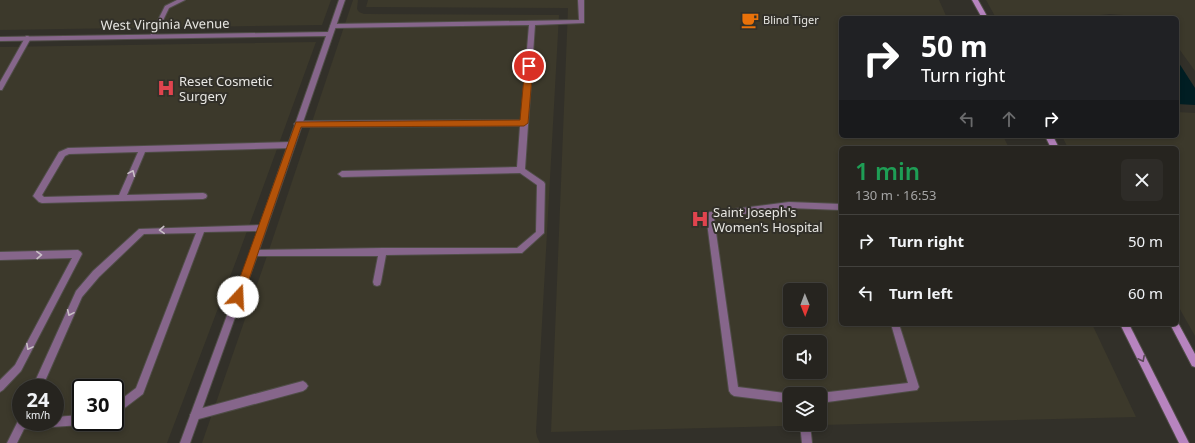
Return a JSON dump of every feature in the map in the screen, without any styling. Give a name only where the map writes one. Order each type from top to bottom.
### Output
[{"type":"street","points":[[163,0],[166,7]]},
{"type":"street","points":[[153,36],[166,7],[182,0]]},
{"type":"street","points":[[185,443],[254,253],[342,0]]},
{"type":"street","name":"West Virginia Avenue","points":[[0,39],[153,36],[582,22],[581,0]]},
{"type":"street","points":[[975,0],[984,16]]},
{"type":"street","points":[[521,170],[532,23]]},
{"type":"street","points":[[0,88],[28,38]]},
{"type":"street","points":[[298,124],[524,123]]},
{"type":"street","points":[[203,196],[42,200],[37,196],[62,154],[68,151],[291,145]]},
{"type":"street","points":[[122,198],[143,148]]},
{"type":"street","points":[[254,253],[519,251],[540,233],[541,184],[521,170],[342,174]]},
{"type":"street","points":[[783,397],[734,391],[710,214],[789,205],[839,206]]},
{"type":"street","points":[[41,379],[79,294],[96,274],[142,231],[200,228],[262,228]]},
{"type":"street","points":[[124,403],[140,391],[200,228]]},
{"type":"street","points":[[377,282],[383,251]]},
{"type":"street","points":[[0,256],[78,254],[18,368],[0,387]]},
{"type":"street","points":[[827,397],[914,387],[896,326]]},
{"type":"street","points":[[1125,326],[1184,443]]},
{"type":"street","points":[[1175,326],[1195,363]]},
{"type":"street","points":[[195,415],[303,386]]},
{"type":"street","points":[[12,443],[17,431]]},
{"type":"street","points":[[806,431],[807,443]]},
{"type":"shaded area","points":[[0,0],[331,0],[322,25],[0,30]]},
{"type":"shaded area","points":[[353,0],[358,0],[357,9],[359,12],[364,14],[559,15],[536,432],[540,443],[202,443]]},
{"type":"shaded area","name":"Saint Joseph's Women's Hospital","points":[[368,0],[939,0],[946,16],[839,16],[839,138],[1004,138],[1008,146],[839,146],[839,326],[1093,326],[1136,417],[827,425],[827,387],[783,387],[783,426],[551,432],[568,8],[366,7]]},
{"type":"shaded area","points":[[986,0],[1195,0],[1195,71],[1179,49],[1179,16],[1135,16],[1110,14],[1090,16],[995,16]]},
{"type":"shaded area","points":[[316,42],[239,253],[167,443],[0,443],[0,47]]},
{"type":"shaded area","points":[[1179,112],[1195,113],[1195,336],[1179,308],[1179,146],[1067,146],[1063,138],[1179,138]]},
{"type":"water","points":[[1179,63],[1195,88],[1195,105],[1179,104]]},
{"type":"place","name":"Blind Tiger","points":[[750,20]]},
{"type":"place","name":"Reset Cosmetic Surgery","points":[[166,88]]},
{"type":"place","name":"Saint Joseph's Women's Hospital","points":[[700,219]]},
{"type":"route","points":[[238,297],[298,124],[524,123],[529,66]]}]
